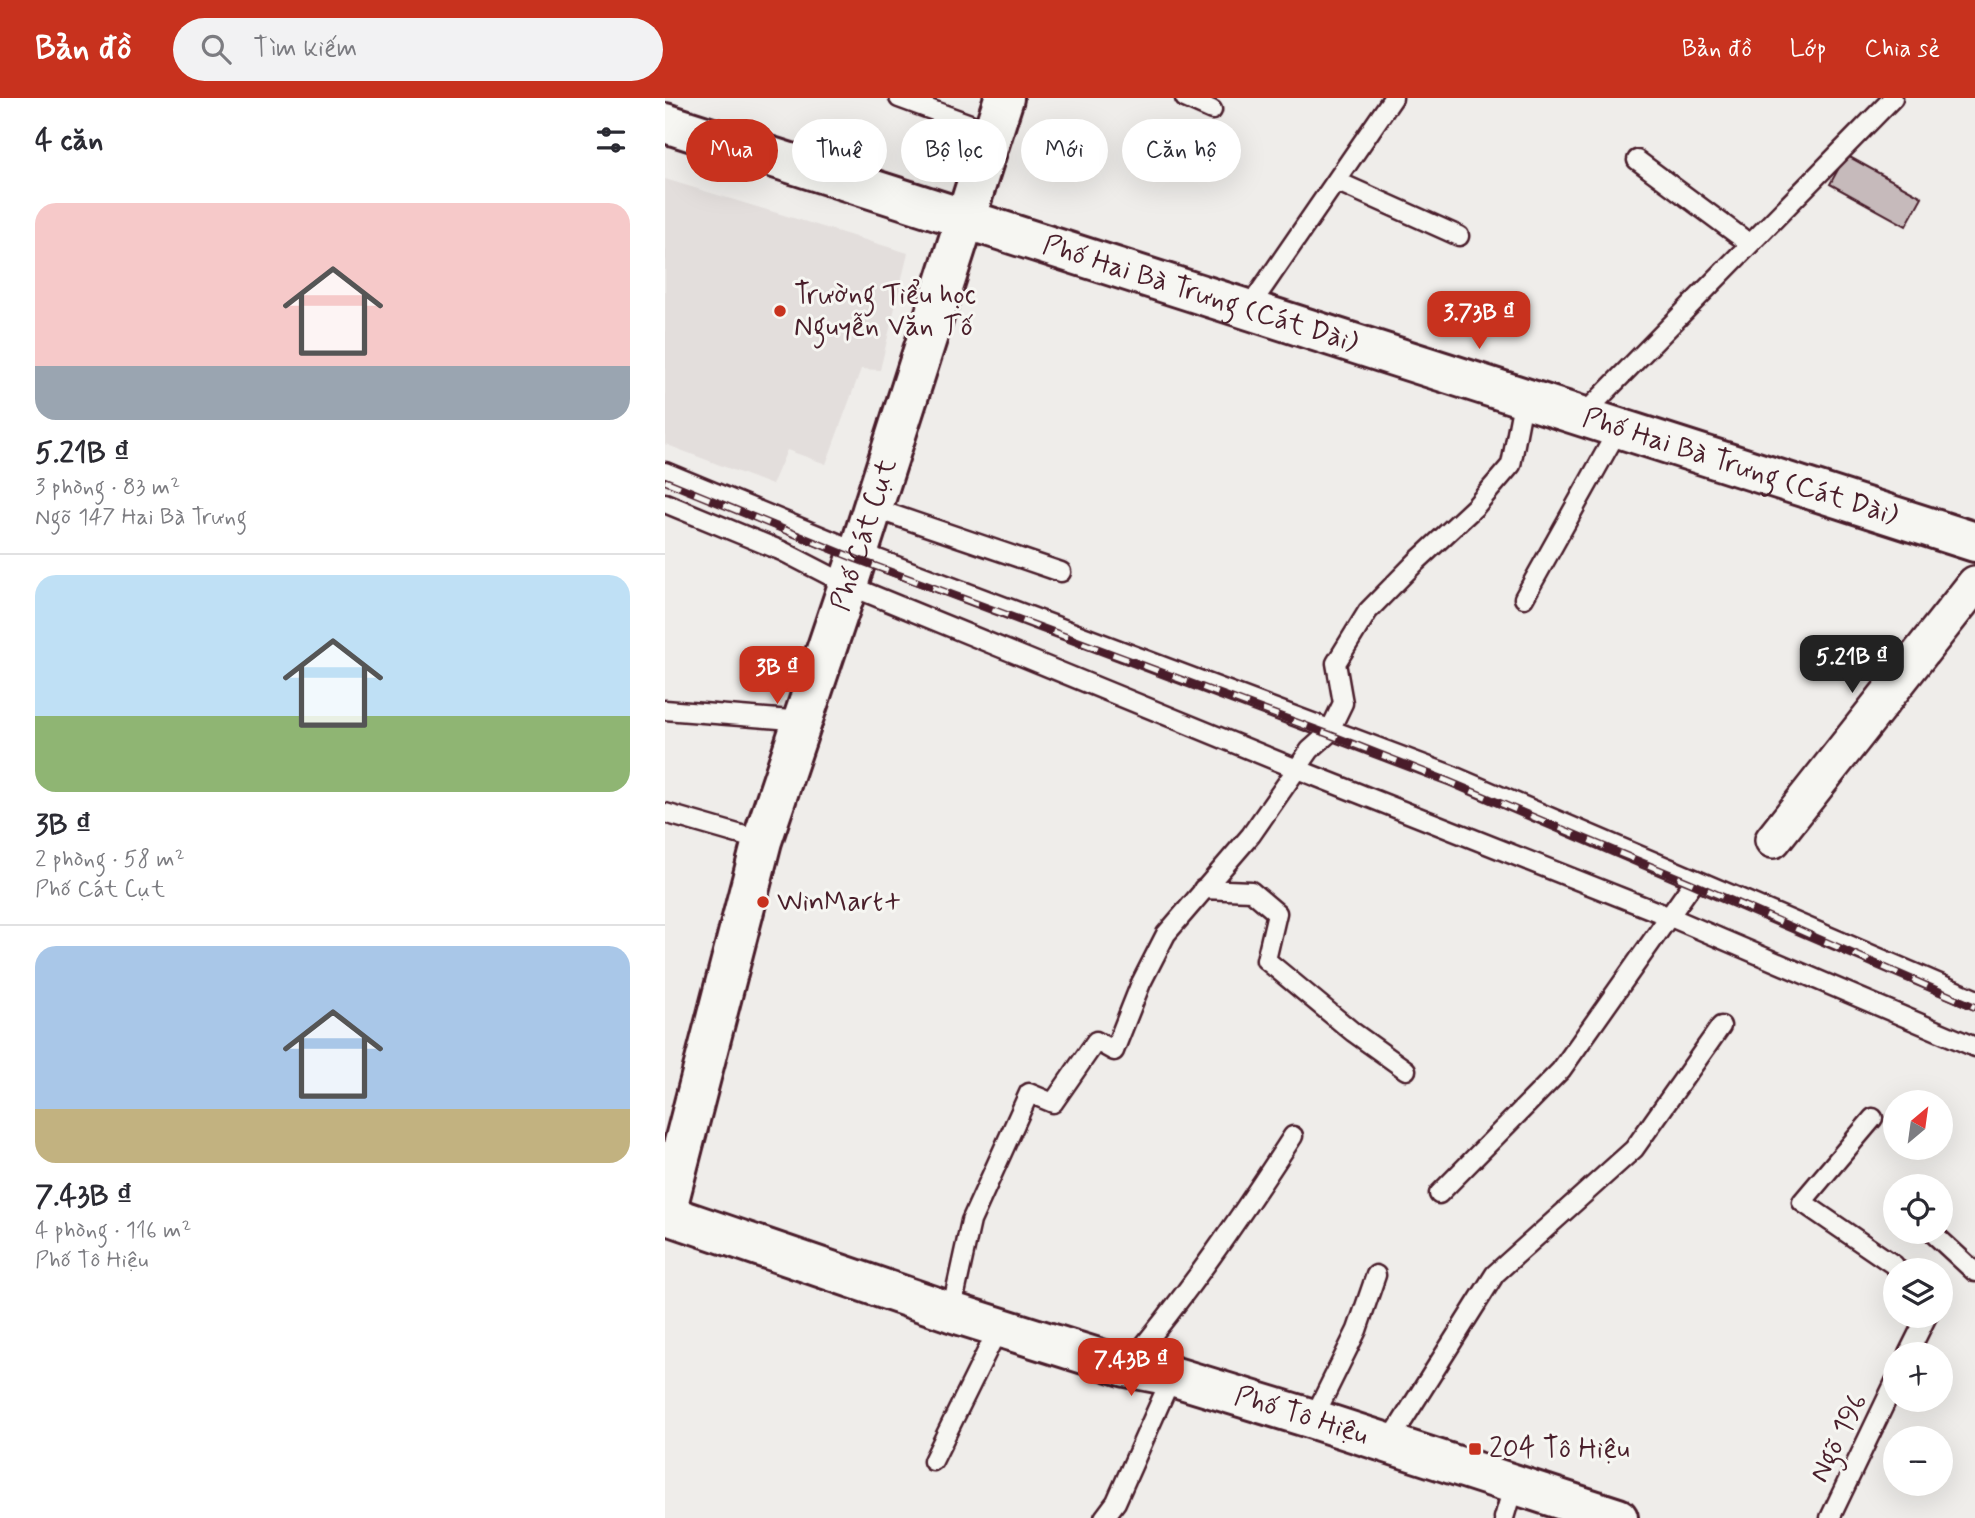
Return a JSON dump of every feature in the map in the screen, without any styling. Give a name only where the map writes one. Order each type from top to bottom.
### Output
[{"type":"main road","name":"Phố Cát Cụt","points":[[665,1215],[762,841],[804,721],[998,115]]},
{"type":"main road","name":"Phố Hai Bà Trưng (Cát Dài)","points":[[665,123],[1975,542]]},
{"type":"main road","name":"Phố Tô Hiệu","points":[[665,1215],[951,1312],[1126,1367],[1172,1377],[1313,1419],[1388,1444],[1509,1501],[1618,1518]]},
{"type":"street","points":[[1773,840],[1975,584]]},
{"type":"lane","points":[[899,98],[998,115]]},
{"type":"lane","points":[[1185,98],[1212,110]]},
{"type":"lane","points":[[1248,309],[1393,98]]},
{"type":"lane","points":[[1582,416],[1893,98]]},
{"type":"lane","points":[[1637,160],[1750,244]]},
{"type":"lane","points":[[1336,180],[1459,236]]},
{"type":"lane","points":[[951,1312],[971,1221],[1029,1093],[1053,1103],[1096,1041],[1114,1051],[1141,983],[1166,934],[1251,835],[1310,750],[1330,729],[1343,703],[1336,663],[1368,611],[1475,507],[1511,465],[1524,397]]},
{"type":"lane","points":[[1524,598],[1619,428]]},
{"type":"lane","points":[[665,472],[853,568],[1297,769],[1668,916],[1975,1047]]},
{"type":"lane","points":[[665,503],[782,551],[853,568],[1330,729],[1451,775],[1975,999]]},
{"type":"lane","points":[[873,508],[1061,572]]},
{"type":"lane","points":[[665,710],[804,721]]},
{"type":"lane","points":[[665,813],[762,841]]},
{"type":"lane","points":[[1439,1194],[1561,1070],[1695,880]]},
{"type":"lane","points":[[1203,888],[1251,891],[1277,913],[1266,960],[1353,1032],[1406,1070]]},
{"type":"lane","points":[[1388,1444],[1495,1274],[1634,1149],[1721,1026]]},
{"type":"lane","points":[[1873,1118],[1802,1202],[1884,1258]]},
{"type":"lane","points":[[1126,1367],[1159,1328],[1237,1222],[1293,1136]]},
{"type":"lane","points":[[1945,1244],[1975,1272]]},
{"type":"lane","points":[[1313,1419],[1357,1330],[1376,1275]]},
{"type":"lane","points":[[933,1461],[999,1327]]},
{"type":"lane","points":[[1104,1518],[1116,1502],[1172,1377]]},
{"type":"lane","name":"Ngõ 196","points":[[1830,1518],[1883,1407]]},
{"type":"shaded area","name":"Trường Tiểu học Nguyễn Văn Tố","points":[[665,179],[908,253],[880,370],[861,369],[826,464],[787,450],[772,485],[665,444]]},
{"type":"building","points":[[1846,155],[1922,197],[1906,226],[1830,184]]},
{"type":"railway","points":[[665,481],[856,559],[1445,780],[1691,883],[1975,1007]]},
{"type":"place","name":"Trường Tiểu học Nguyễn Văn Tố","points":[[780,311]]},
{"type":"place","name":"WinMart+","points":[[763,902]]},
{"type":"place","name":"204 Tô Hiệu","points":[[1475,1449]]}]
